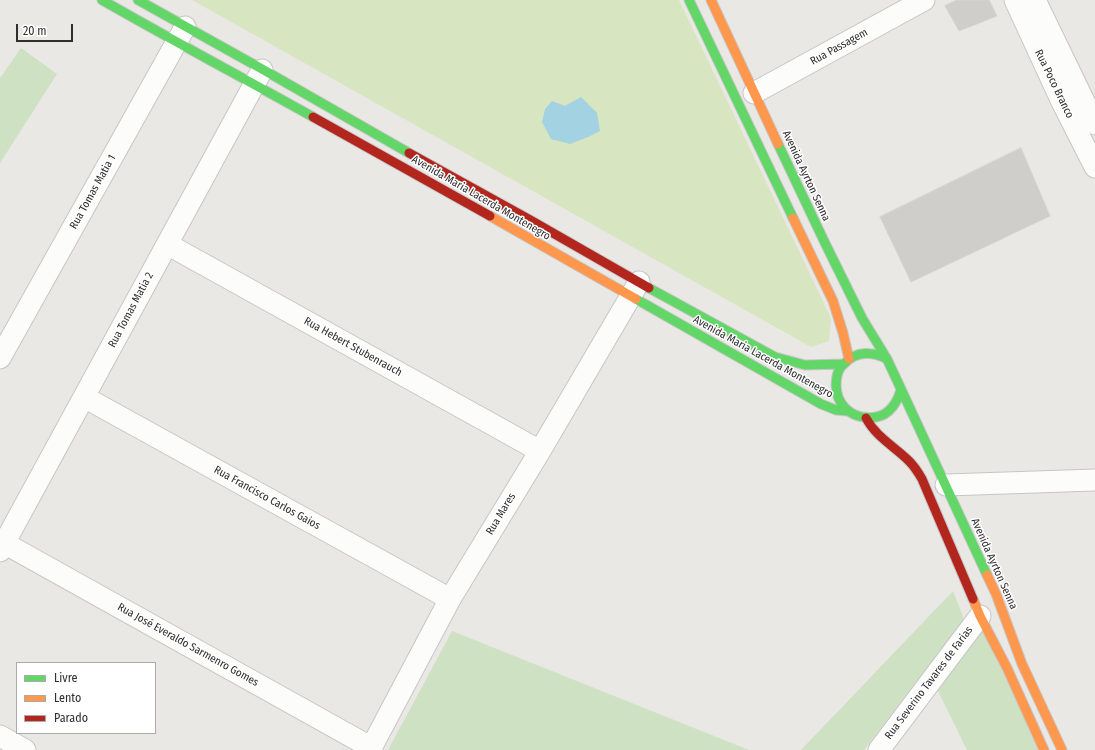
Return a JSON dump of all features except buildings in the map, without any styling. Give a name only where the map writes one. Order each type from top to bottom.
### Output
[{"type":"main road","name":"Avenida Maria Lacerda Montenegro","points":[[102,0],[181,35],[258,77],[392,144],[634,289],[824,406],[848,412]]},
{"type":"main road","name":"Avenida Maria Lacerda Montenegro","points":[[138,0],[181,35],[200,55],[258,77],[384,156],[634,289],[775,357],[805,365],[846,362]]},
{"type":"main road","points":[[688,0],[833,301],[843,334],[846,362]]},
{"type":"main road","name":"Avenida Ayrton Senna","points":[[711,0],[825,243],[862,318],[887,358]]},
{"type":"main road","points":[[836,347],[843,334]]},
{"type":"main road","points":[[796,363],[815,360],[826,354]]},
{"type":"main road","points":[[860,354],[878,354],[887,358],[901,389],[897,401],[893,407],[880,416],[866,418],[848,412],[841,404],[836,394],[835,383],[838,373],[846,362],[860,354]]},
{"type":"main road","name":"Avenida Ayrton Senna","points":[[901,389],[996,594],[1022,664],[1062,750]]},
{"type":"main road","points":[[866,418],[873,431],[907,459],[921,476],[980,616],[1007,668],[1044,750]]},
{"type":"street","name":"Rua Passagem","points":[[754,94],[924,0]]},
{"type":"street","name":"Rua Poco Branco","points":[[1015,0],[1062,102],[1095,167]]},
{"type":"street","name":"Rua Poco Branco","points":[[1035,0],[1095,124]]},
{"type":"street","name":"Rua Tomas Matia 1","points":[[0,358],[181,35]]},
{"type":"street","name":"Rua Tomas Matia 2","points":[[2,547],[258,77]]},
{"type":"street","name":"Rua Hebert Stubenrauch","points":[[167,244],[540,451]]},
{"type":"street","name":"Rua Mares","points":[[371,749],[450,599],[540,451],[634,289]]},
{"type":"street","name":"Rua Francisco Carlos Gaios","points":[[84,397],[450,599]]},
{"type":"street","points":[[946,485],[1095,480]]},
{"type":"street","name":"Rua José Everaldo Sarmenro Gomes","points":[[2,547],[371,749]]},
{"type":"street","name":"Rua Severino Tavares de Farias","points":[[879,750],[980,616]]},
{"type":"street","points":[[0,736],[25,750]]},
{"type":"green space","points":[[192,0],[679,0],[831,318],[829,341],[811,347]]},
{"type":"green space","points":[[21,48],[57,74],[0,163],[0,78]]},
{"type":"green space","points":[[953,591],[964,619],[864,750],[801,750]]},
{"type":"green space","points":[[981,625],[1039,750],[967,750],[938,691]]},
{"type":"green space","points":[[452,631],[749,750],[388,750]]},
{"type":"water","points":[[581,97],[597,113],[600,131],[570,144],[551,139],[542,122],[545,109],[552,101],[565,106]]},
{"type":"traffic: fast","points":[[102,0],[313,117]]},
{"type":"traffic: fast","points":[[138,0],[409,153]]},
{"type":"traffic: fast","points":[[689,0],[793,218]]},
{"type":"traffic: fast","points":[[778,144],[862,318],[887,359],[901,389],[893,407],[881,416],[867,417],[858,416],[851,413],[845,408],[837,394],[837,376],[841,367],[849,359],[859,354],[882,356],[887,359]]},
{"type":"traffic: fast","points":[[649,288],[775,357],[805,365],[843,364]]},
{"type":"traffic: fast","points":[[636,299],[821,404],[836,410],[848,411]]},
{"type":"traffic: fast","points":[[901,389],[987,575]]},
{"type":"traffic: slow","points":[[711,0],[778,144]]},
{"type":"traffic: slow","points":[[490,216],[636,299]]},
{"type":"traffic: slow","points":[[793,218],[833,301],[849,359]]},
{"type":"traffic: slow","points":[[987,575],[996,594],[1022,664],[1062,750]]},
{"type":"traffic: slow","points":[[973,599],[980,616],[1007,668],[1044,750]]},
{"type":"traffic: jam","points":[[313,117],[490,216]]},
{"type":"traffic: jam","points":[[409,153],[649,288]]},
{"type":"traffic: jam","points":[[866,418],[875,431],[909,461],[922,479],[973,599]]}]
